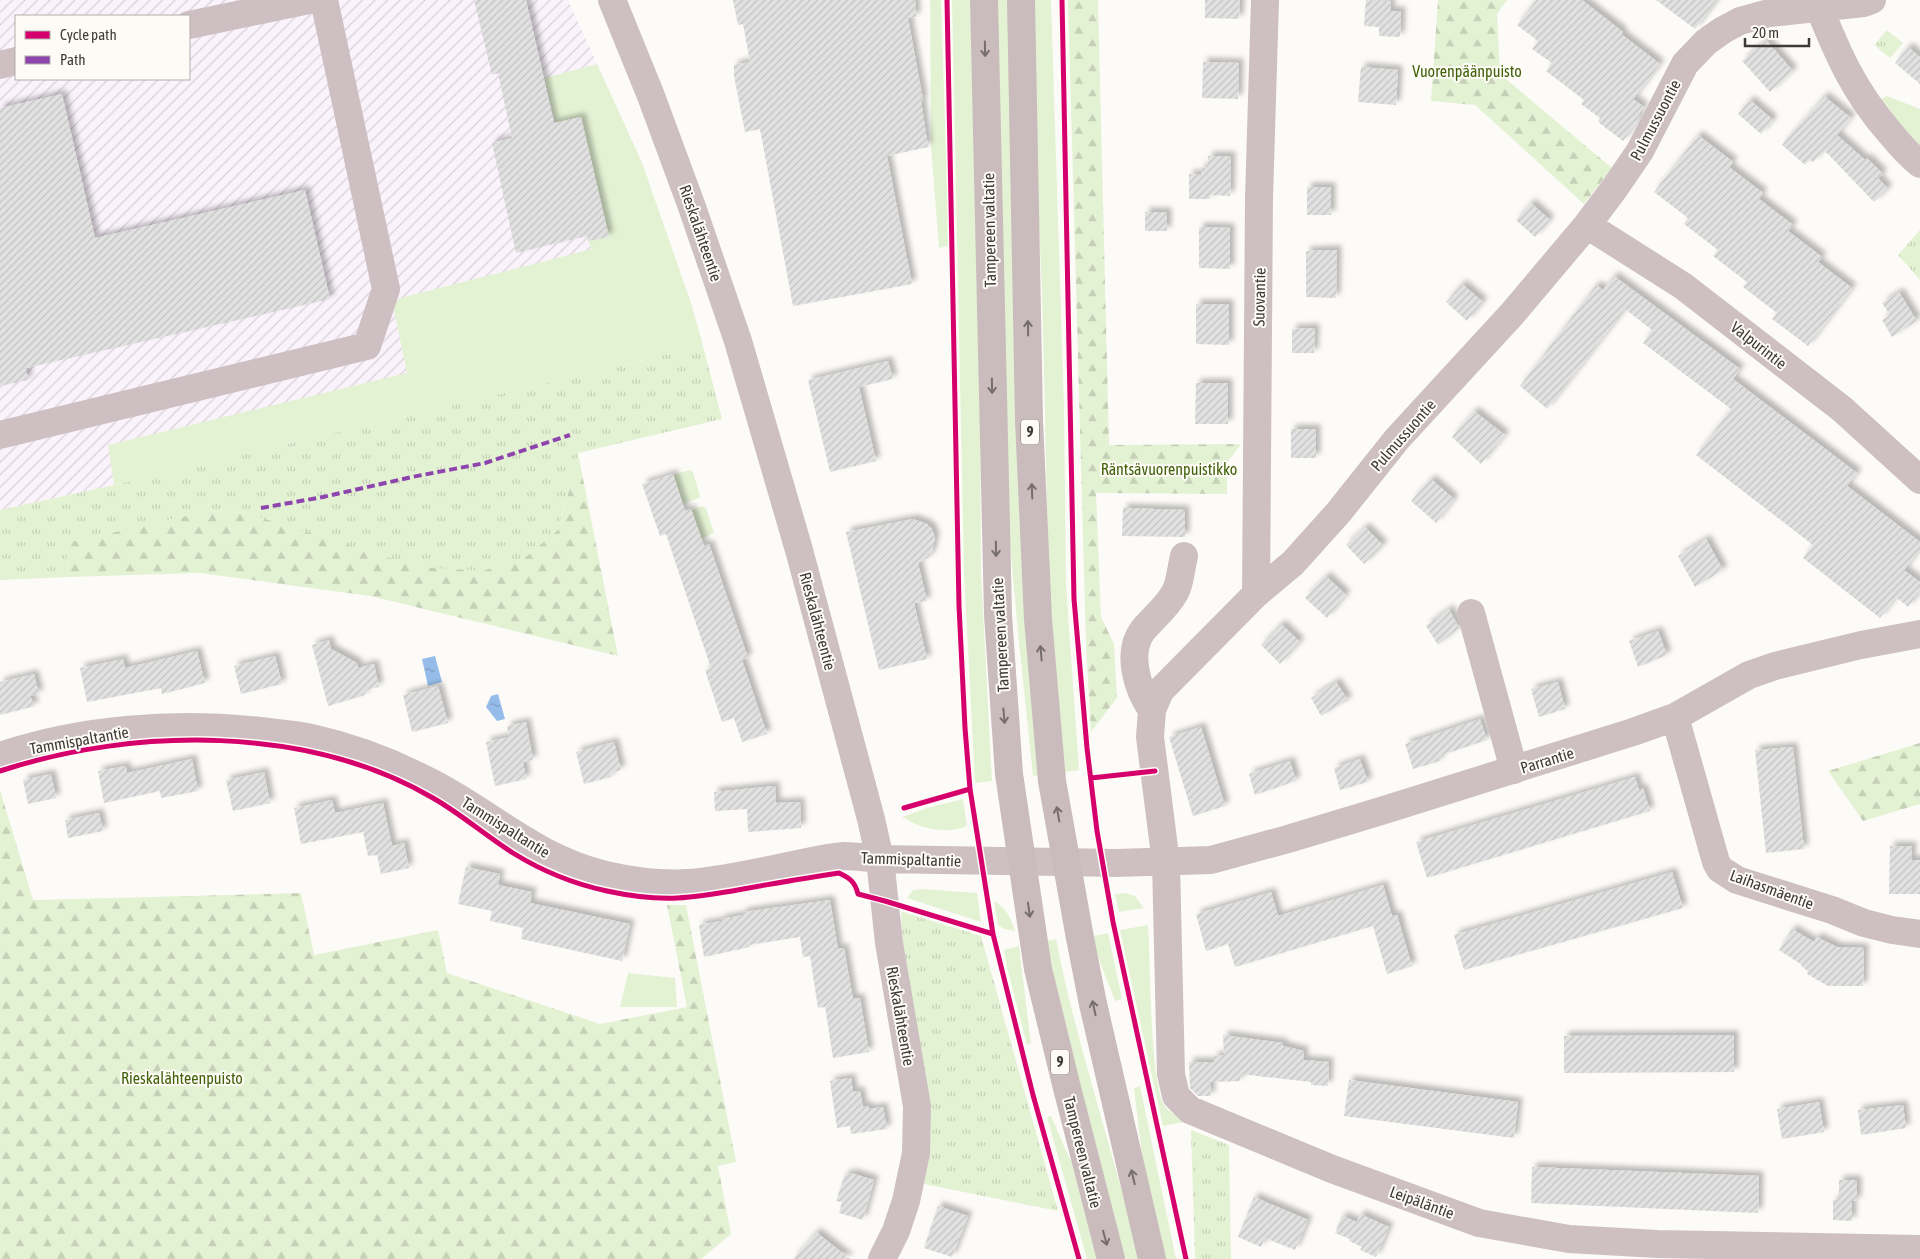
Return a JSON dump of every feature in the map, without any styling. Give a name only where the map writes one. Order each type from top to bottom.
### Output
[{"type":"highway","name":"Tampereen valtatie","points":[[984,0],[998,615],[1009,774],[1032,935],[1048,1013],[1111,1259]]},
{"type":"highway","name":"9","points":[[1021,0],[1029,420],[1038,619],[1052,781],[1093,1004],[1152,1259]]},
{"type":"street","points":[[190,25],[309,0]]},
{"type":"street","points":[[0,435],[366,346],[386,289],[324,0]]},
{"type":"street","name":"Rieskalähteentie","points":[[612,0],[689,197],[738,341],[799,550],[880,859],[888,943],[917,1106],[916,1153],[906,1201],[896,1231],[882,1259]]},
{"type":"street","name":"Suovantie","points":[[1256,594],[1259,198],[1265,0]]},
{"type":"street","name":"Pulmussuontie","points":[[1166,863],[1150,737],[1152,710],[1160,691],[1256,594],[1293,563],[1338,513],[1397,439],[1512,314],[1587,225],[1640,151],[1685,64],[1695,52],[1723,30],[1740,21],[1769,13],[1817,4],[1864,3],[1872,0]]},
{"type":"street","points":[[1817,4],[1848,74],[1870,110],[1911,157],[1920,164]]},
{"type":"street","points":[[0,65],[15,61]]},
{"type":"street","name":"Valpurintie","points":[[1587,225],[1683,286],[1842,409],[1920,480]]},
{"type":"street","points":[[1152,710],[1144,699],[1135,670],[1135,645],[1143,631],[1175,593],[1184,556]]},
{"type":"street","points":[[1471,613],[1514,770]]},
{"type":"street","name":"Parrantie","points":[[1166,863],[1211,860],[1237,854],[1514,770],[1633,732],[1675,716],[1749,675],[1775,666],[1861,645],[1920,634]]},
{"type":"street","name":"Laihasmäentie","points":[[1675,716],[1702,817],[1720,869],[1737,880],[1832,910],[1864,923],[1920,934]]},
{"type":"street","name":"Tammispaltantie","points":[[0,756],[54,742],[105,732],[141,729],[234,728],[289,734],[325,741],[396,766],[446,791],[523,841],[547,854],[586,870],[620,878],[655,882],[688,883],[845,856],[880,859],[1022,862]]},
{"type":"street","points":[[1022,862],[1166,863]]},
{"type":"street","name":"Leipäläntie","points":[[1166,863],[1171,1074],[1176,1096],[1190,1110],[1332,1169],[1479,1223],[1569,1240],[1829,1249],[1920,1249]]},
{"type":"shaded area","points":[[0,0],[568,0],[642,163],[691,303],[703,346],[114,485],[0,510]]},
{"type":"green space","points":[[930,0],[941,0],[949,246],[939,248],[931,147]]},
{"type":"green space","points":[[952,0],[970,0],[980,389],[981,573],[992,781],[975,783],[964,572]]},
{"type":"green space","points":[[996,0],[1008,0],[1039,775],[1033,776],[1008,521]]},
{"type":"green space","points":[[1034,0],[1051,0],[1064,407],[1066,585],[1079,770],[1065,772],[1049,585],[1042,291],[1036,161]]},
{"type":"green space","name":"Räntsävuorenpuistikko","points":[[1068,0],[1098,0],[1109,445],[1241,444],[1227,463],[1227,494],[1096,493],[1101,617],[1114,644],[1117,698],[1091,732],[1086,645]]},
{"type":"green space","name":"Vuorenpäänpuisto","points":[[1438,0],[1507,0],[1497,14],[1500,74],[1612,168],[1584,204],[1475,105],[1431,101]]},
{"type":"green space","points":[[1887,30],[1903,43],[1890,58],[1874,45]]},
{"type":"green space","points":[[597,64],[642,163],[691,303],[703,346],[114,485],[108,445],[407,373],[393,306],[400,298],[592,249],[588,241],[608,237],[556,128],[544,78]]},
{"type":"green space","points":[[1887,96],[1920,109],[1920,145],[1917,148],[1877,101]]},
{"type":"green space","points":[[1920,230],[1920,280],[1898,255]]},
{"type":"green space","points":[[703,346],[722,419],[578,453],[557,531],[526,557],[483,571],[419,567],[246,513],[208,511],[66,543],[68,577],[0,580],[0,510],[114,485]]},
{"type":"green space","points":[[578,453],[618,656],[370,596],[200,573],[68,577],[66,543],[208,511],[246,513],[284,524],[557,531]]},
{"type":"green space","points":[[689,470],[693,472],[700,496],[683,504],[673,475]]},
{"type":"green space","points":[[703,506],[706,508],[714,533],[701,539],[692,510]]},
{"type":"green space","points":[[1920,743],[1920,804],[1863,821],[1828,771]]},
{"type":"green space","name":"Rieskalähteenpuisto","points":[[0,790],[33,900],[301,893],[314,955],[438,930],[447,973],[600,1024],[687,1007],[667,905],[686,905],[736,1162],[718,1166],[731,1234],[701,1259],[0,1259]]},
{"type":"green space","points":[[963,799],[967,826],[959,829],[934,829],[917,825],[902,817],[927,808]]},
{"type":"green space","points":[[913,890],[977,893],[981,922],[907,898]]},
{"type":"green space","points":[[1125,893],[1135,896],[1144,908],[1119,912],[1115,894]]},
{"type":"green space","points":[[994,901],[1007,913],[1015,931],[1004,929],[998,925]]},
{"type":"green space","points":[[903,912],[981,936],[1058,1211],[924,1184],[928,1161],[903,955],[901,913]]},
{"type":"green space","points":[[1148,925],[1156,1075],[1160,1096],[1166,1108],[1185,1122],[1163,1126],[1120,930]]},
{"type":"green space","points":[[1108,933],[1122,999],[1115,1001],[1093,936]]},
{"type":"green space","points":[[1056,939],[1074,1019],[1139,1259],[1123,1259],[1064,1025],[1046,944],[1046,941]]},
{"type":"green space","points":[[1019,946],[1031,1044],[1027,1045],[1004,950]]},
{"type":"green space","points":[[628,973],[675,978],[677,1007],[620,1007]]},
{"type":"green space","points":[[1140,1086],[1176,1259],[1163,1259],[1145,1179],[1134,1088]]},
{"type":"green space","points":[[1051,1116],[1072,1164],[1097,1259],[1087,1259],[1047,1117]]},
{"type":"green space","points":[[1191,1130],[1229,1145],[1231,1259],[1195,1259]]},
{"type":"water","points":[[435,656],[442,682],[428,686],[422,659]]},
{"type":"water","points":[[498,694],[505,719],[497,721],[486,707],[491,696]]},
{"type":"building","points":[[474,0],[526,0],[554,123],[581,117],[609,237],[588,241],[587,236],[516,253],[492,143],[512,138],[498,73],[492,75]]},
{"type":"building","points":[[733,0],[915,0],[916,17],[908,18],[923,100],[921,101],[928,147],[887,156],[912,284],[793,306],[760,129],[745,132],[734,76],[734,65],[750,62],[743,24],[738,25]]},
{"type":"building","points":[[1205,0],[1240,0],[1239,19],[1205,18]]},
{"type":"building","points":[[1366,0],[1391,1],[1390,11],[1401,11],[1400,37],[1379,36],[1379,27],[1364,26]]},
{"type":"building","points":[[1536,0],[1582,0],[1623,32],[1621,34],[1660,64],[1633,99],[1644,107],[1638,115],[1640,116],[1636,124],[1623,141],[1598,122],[1600,118],[1581,104],[1584,100],[1546,71],[1552,63],[1532,49],[1538,41],[1517,25]]},
{"type":"building","points":[[1656,0],[1717,0],[1695,29]]},
{"type":"building","points":[[1766,40],[1793,71],[1770,92],[1742,61]]},
{"type":"building","points":[[1908,47],[1920,57],[1920,84],[1895,63]]},
{"type":"building","points":[[1203,62],[1239,63],[1238,99],[1202,98]]},
{"type":"building","points":[[1361,67],[1398,70],[1396,105],[1358,102]]},
{"type":"building","points":[[62,94],[95,238],[305,190],[330,299],[26,368],[28,380],[0,386],[0,108]]},
{"type":"building","points":[[1824,96],[1851,118],[1837,135],[1865,160],[1867,158],[1883,174],[1878,178],[1888,189],[1874,202],[1824,150],[1813,162],[1810,159],[1805,165],[1782,145]]},
{"type":"building","points":[[1750,100],[1773,120],[1761,134],[1738,114]]},
{"type":"building","points":[[1698,135],[1733,162],[1729,167],[1763,193],[1759,199],[1793,225],[1788,231],[1822,257],[1818,262],[1852,288],[1808,346],[1772,319],[1777,313],[1743,287],[1747,282],[1713,256],[1718,250],[1684,224],[1688,218],[1654,192]]},
{"type":"building","points":[[1208,156],[1231,156],[1230,196],[1210,195],[1210,199],[1189,199],[1189,174],[1201,175],[1201,167],[1208,168]]},
{"type":"building","points":[[1307,187],[1331,187],[1331,215],[1307,215]]},
{"type":"building","points":[[1531,203],[1550,220],[1535,237],[1516,220]]},
{"type":"building","points":[[1145,212],[1167,212],[1167,231],[1145,231]]},
{"type":"building","points":[[1199,227],[1230,228],[1230,269],[1199,268]]},
{"type":"building","points":[[1337,250],[1336,298],[1306,297],[1306,251]]},
{"type":"building","points":[[1614,276],[1740,369],[1733,379],[1857,473],[1847,486],[1920,542],[1920,549],[1904,570],[1920,582],[1920,591],[1908,607],[1896,597],[1880,618],[1803,558],[1813,545],[1696,455],[1731,409],[1643,343],[1652,330],[1625,309],[1547,409],[1520,386],[1596,285],[1603,290]]},
{"type":"building","points":[[1462,284],[1483,302],[1467,321],[1446,302]]},
{"type":"building","points":[[1899,292],[1917,321],[1892,337],[1882,320],[1890,315],[1882,303]]},
{"type":"building","points":[[1196,304],[1229,304],[1229,345],[1196,344]]},
{"type":"building","points":[[1315,328],[1314,353],[1292,353],[1292,329]]},
{"type":"building","points":[[888,361],[893,379],[859,387],[876,461],[830,472],[808,380]]},
{"type":"building","points":[[1196,383],[1228,383],[1228,424],[1195,424]]},
{"type":"building","points":[[1474,411],[1505,435],[1481,464],[1452,437]]},
{"type":"building","points":[[1291,429],[1316,429],[1316,458],[1291,458]]},
{"type":"building","points":[[673,474],[685,511],[691,509],[704,546],[709,544],[748,658],[742,660],[767,734],[742,742],[734,718],[722,722],[705,670],[711,668],[666,534],[660,536],[642,484]]},
{"type":"building","points":[[1431,479],[1454,499],[1436,523],[1411,501]]},
{"type":"building","points":[[1123,508],[1185,510],[1185,537],[1122,536]]},
{"type":"building","points":[[913,519],[927,524],[932,529],[935,537],[932,552],[928,558],[918,563],[927,601],[914,603],[927,659],[879,670],[846,532]]},
{"type":"building","points":[[1365,527],[1383,545],[1364,564],[1346,545]]},
{"type":"building","points":[[1706,539],[1723,570],[1695,587],[1678,556]]},
{"type":"building","points":[[1326,576],[1346,595],[1327,618],[1305,598]]},
{"type":"building","points":[[1449,609],[1459,628],[1438,645],[1426,626]]},
{"type":"building","points":[[1281,624],[1300,642],[1280,664],[1261,645]]},
{"type":"building","points":[[1658,631],[1667,655],[1638,667],[1629,641]]},
{"type":"building","points":[[329,640],[331,649],[357,663],[358,668],[374,664],[379,687],[364,690],[365,695],[328,706],[312,645]]},
{"type":"building","points":[[197,651],[205,683],[162,694],[161,688],[87,702],[80,668],[123,659],[125,668]]},
{"type":"building","points":[[275,656],[282,684],[241,694],[234,666]]},
{"type":"building","points":[[34,674],[39,694],[30,696],[35,706],[0,715],[0,682]]},
{"type":"building","points":[[1336,682],[1348,700],[1321,716],[1311,698]]},
{"type":"building","points":[[1558,682],[1565,709],[1539,717],[1531,689]]},
{"type":"building","points":[[438,686],[448,723],[412,732],[403,695]]},
{"type":"building","points":[[1480,719],[1487,740],[1439,756],[1440,761],[1413,769],[1405,744]]},
{"type":"building","points":[[526,722],[533,760],[523,762],[526,779],[495,786],[486,742],[509,737],[507,726]]},
{"type":"building","points":[[1201,727],[1225,806],[1193,816],[1169,737]]},
{"type":"building","points":[[614,742],[621,770],[610,773],[611,777],[584,784],[576,752]]},
{"type":"building","points":[[1793,747],[1804,849],[1766,853],[1755,750]]},
{"type":"building","points":[[192,759],[198,791],[161,798],[160,791],[104,803],[98,771],[126,766],[127,773]]},
{"type":"building","points":[[1360,759],[1368,782],[1340,790],[1334,768]]},
{"type":"building","points":[[1290,761],[1296,781],[1255,795],[1249,774]]},
{"type":"building","points":[[264,772],[270,803],[233,811],[226,780]]},
{"type":"building","points":[[51,774],[56,798],[28,804],[23,780]]},
{"type":"building","points":[[1635,777],[1639,790],[1643,788],[1650,811],[1427,878],[1416,842]]},
{"type":"building","points":[[775,786],[776,803],[800,802],[801,828],[748,832],[747,809],[715,811],[714,792]]},
{"type":"building","points":[[332,800],[335,813],[383,803],[392,846],[404,843],[409,868],[381,874],[377,855],[368,856],[363,832],[301,844],[294,808]]},
{"type":"building","points":[[99,813],[103,831],[68,838],[65,820]]},
{"type":"building","points":[[1890,846],[1912,846],[1911,860],[1920,860],[1920,894],[1889,894]]},
{"type":"building","points":[[466,867],[500,874],[498,885],[532,892],[530,903],[630,924],[622,961],[521,939],[523,928],[490,921],[492,911],[458,904]]},
{"type":"building","points":[[1672,872],[1683,908],[1464,970],[1454,935]]},
{"type":"building","points":[[1383,885],[1392,916],[1397,915],[1412,966],[1387,974],[1373,926],[1235,967],[1228,944],[1206,951],[1196,914],[1271,892],[1278,916]]},
{"type":"building","points":[[830,900],[838,949],[844,948],[853,999],[860,998],[869,1052],[833,1058],[825,1007],[818,1008],[810,956],[803,957],[800,937],[749,945],[749,947],[704,957],[699,925],[743,915],[743,912]]},
{"type":"building","points":[[1792,929],[1814,942],[1817,937],[1837,947],[1864,948],[1863,986],[1828,986],[1807,974],[1808,971],[1802,965],[1779,950]]},
{"type":"building","points":[[1223,1035],[1283,1043],[1283,1046],[1304,1051],[1303,1060],[1329,1062],[1328,1086],[1311,1085],[1311,1082],[1240,1074],[1240,1081],[1210,1082],[1211,1096],[1198,1096],[1190,1088],[1189,1062],[1214,1062],[1214,1056],[1224,1055]]},
{"type":"building","points":[[1734,1035],[1734,1072],[1564,1073],[1564,1036]]},
{"type":"building","points":[[851,1078],[853,1092],[860,1091],[863,1107],[868,1106],[869,1109],[883,1107],[887,1129],[851,1134],[850,1126],[837,1128],[830,1081]]},
{"type":"building","points":[[1349,1080],[1518,1102],[1514,1138],[1344,1116]]},
{"type":"building","points":[[1819,1102],[1824,1132],[1782,1139],[1777,1109]]},
{"type":"building","points":[[1903,1105],[1906,1128],[1861,1135],[1858,1110]]},
{"type":"building","points":[[1532,1167],[1759,1176],[1758,1213],[1531,1203]]},
{"type":"building","points":[[851,1173],[874,1180],[863,1220],[839,1213],[842,1202],[836,1201],[845,1174],[850,1175]]},
{"type":"building","points":[[1839,1180],[1857,1180],[1857,1201],[1852,1201],[1852,1221],[1833,1220],[1833,1200],[1839,1200]]},
{"type":"building","points":[[1254,1197],[1308,1220],[1295,1250],[1265,1238],[1261,1247],[1238,1237]]},
{"type":"building","points":[[938,1206],[968,1216],[952,1257],[924,1248]]},
{"type":"building","points":[[1360,1214],[1389,1227],[1376,1257],[1360,1250],[1362,1247],[1349,1241],[1350,1239],[1335,1233],[1342,1216],[1357,1222]]},
{"type":"building","points":[[816,1232],[850,1259],[793,1259]]},
{"type":"marked path","points":[[261,508],[485,463],[570,435]]},
{"type":"cycle path","points":[[947,0],[959,606],[970,789],[993,934],[1033,1095],[1079,1259]]},
{"type":"cycle path","points":[[1062,0],[1074,599],[1087,748],[1097,831],[1113,922],[1186,1259]]},
{"type":"cycle path","points":[[0,771],[52,757],[107,746],[163,741],[220,741],[277,746],[332,757],[384,774],[443,804],[524,860],[582,885],[642,897],[677,898],[710,895],[839,873],[851,881],[858,894],[993,934]]},
{"type":"cycle path","points":[[1091,778],[1155,771]]},
{"type":"cycle path","points":[[904,808],[970,789]]}]
